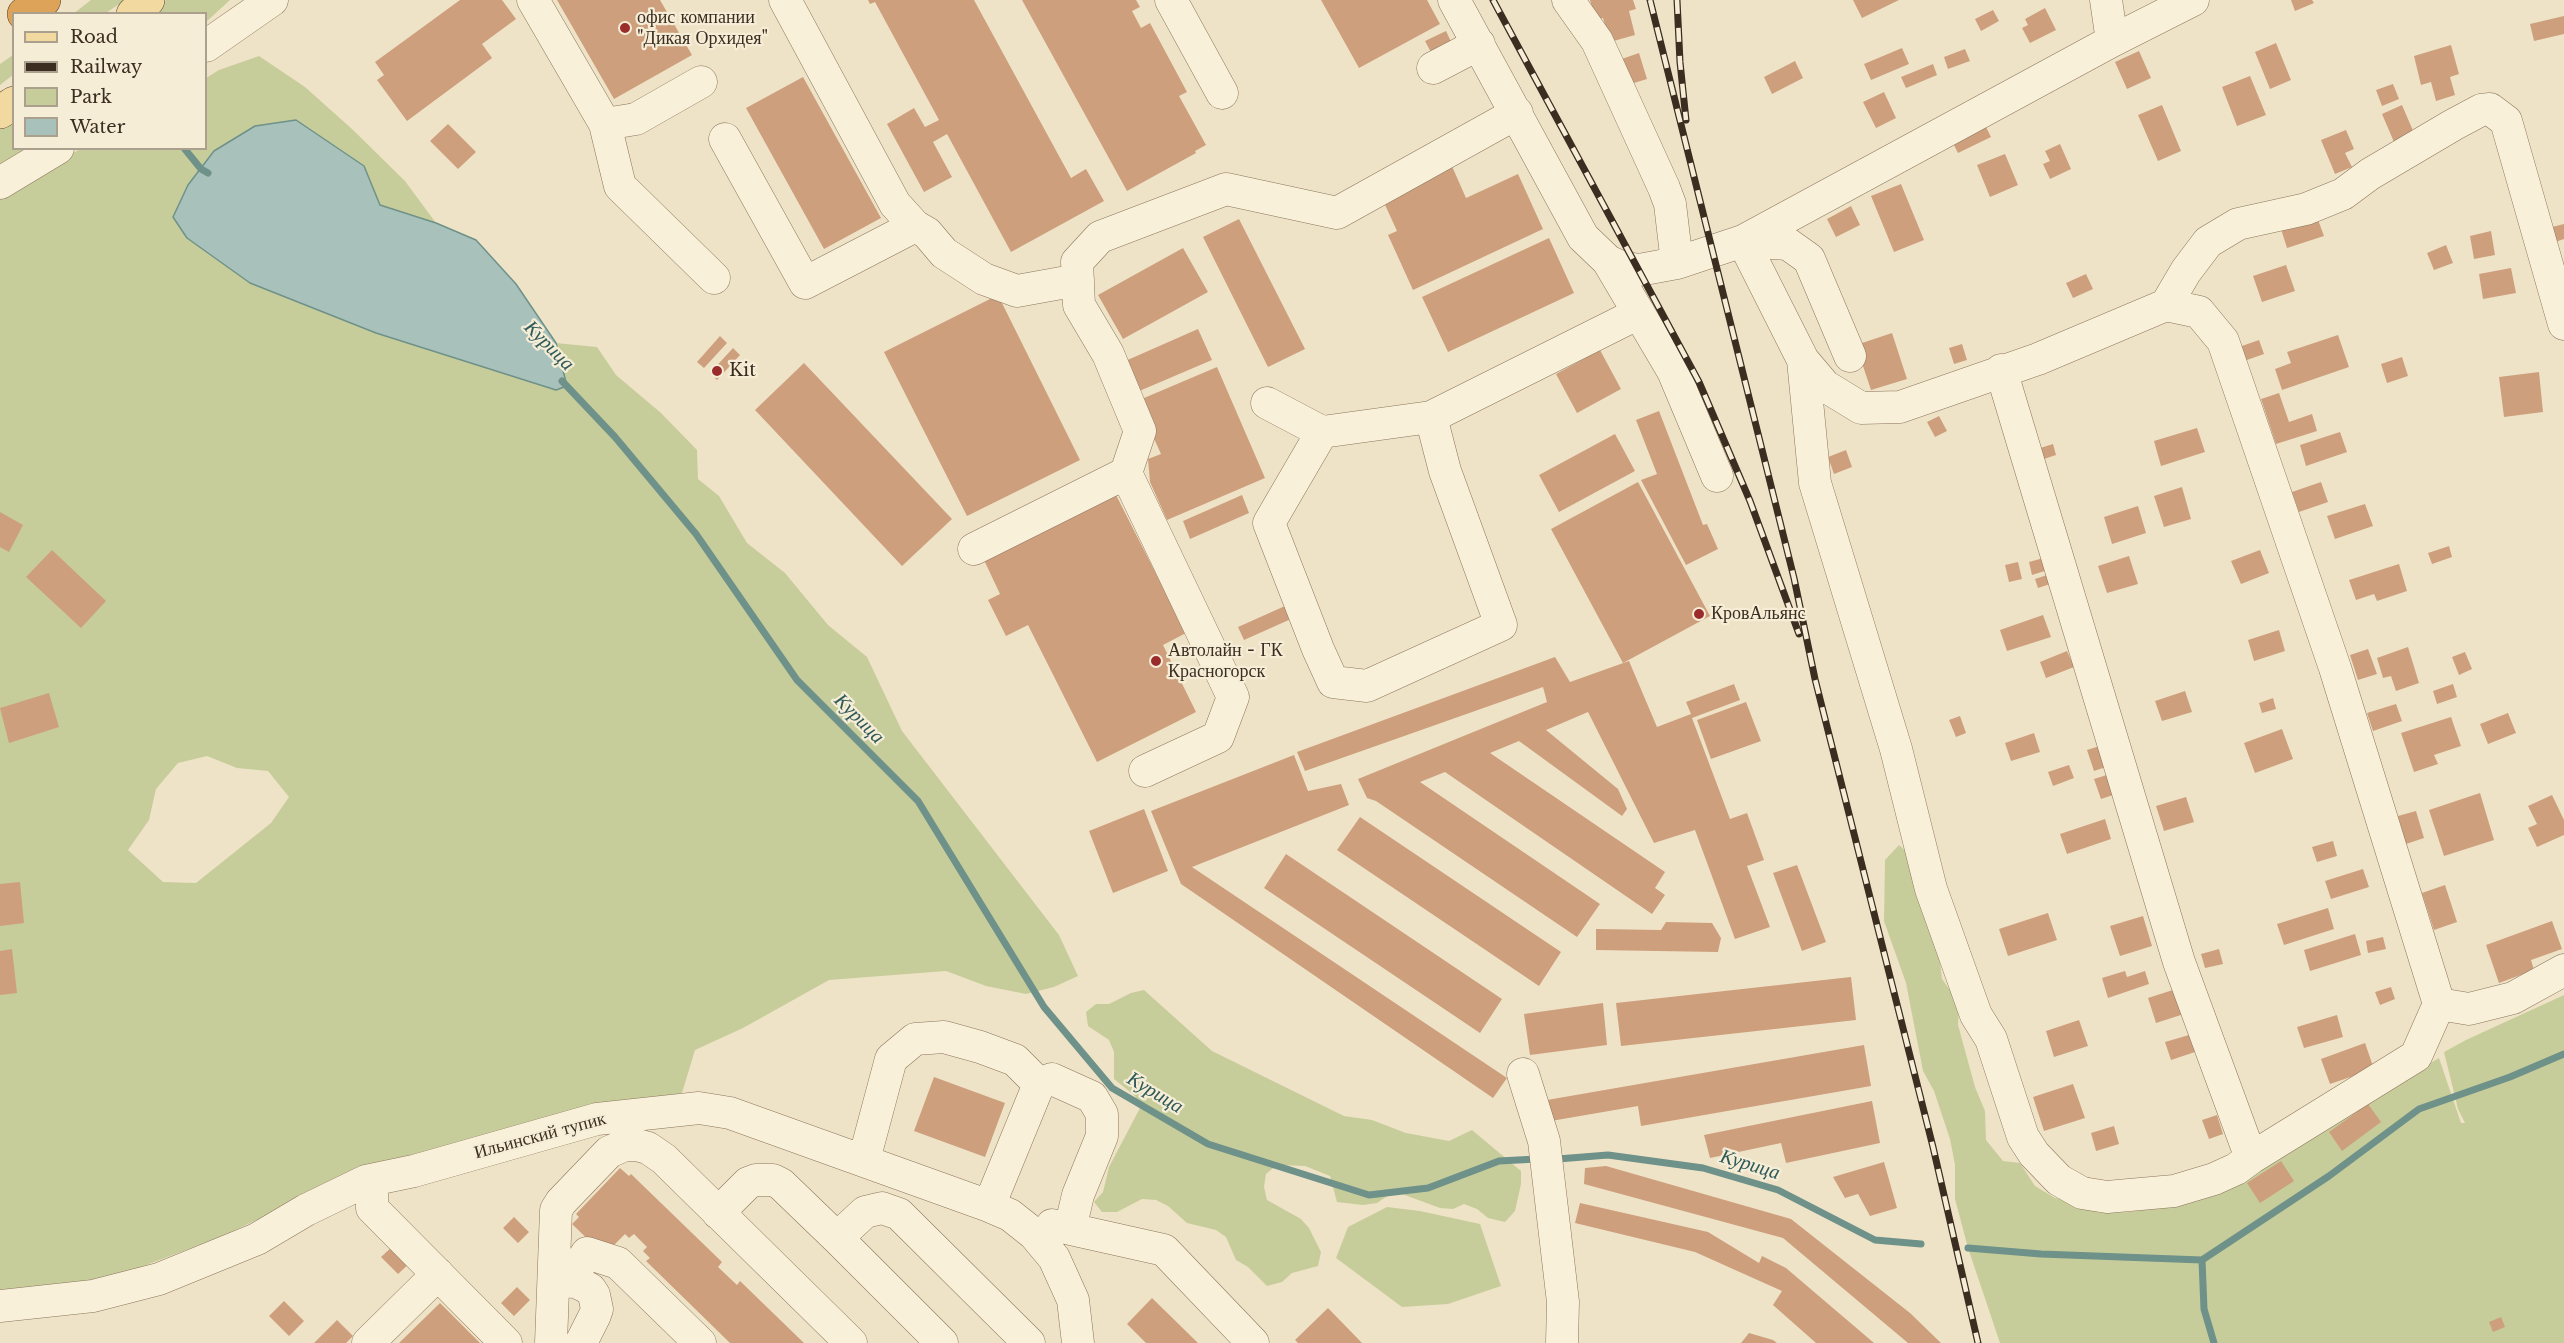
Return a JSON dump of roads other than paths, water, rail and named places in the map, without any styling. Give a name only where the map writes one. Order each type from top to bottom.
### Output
[{"type":"highway","points":[[27,12],[44,0]]},
{"type":"main road","points":[[135,12],[148,0]]},
{"type":"street","points":[[207,45],[272,0]]},
{"type":"street","points":[[533,0],[605,124],[620,186],[714,278]]},
{"type":"street","points":[[785,0],[895,204],[915,226],[927,233],[944,253],[954,260],[984,279],[1017,291],[1078,280]]},
{"type":"street","points":[[1171,0],[1222,93]]},
{"type":"street","points":[[1454,0],[1583,237],[1608,261],[1673,371],[1717,476]]},
{"type":"street","points":[[1568,0],[1597,41],[1664,188],[1670,204],[1677,263]]},
{"type":"street","points":[[2106,0],[2112,41]]},
{"type":"street","points":[[1608,261],[1621,267],[1639,270],[1677,263],[1743,242],[2112,41],[2193,0]]},
{"type":"street","points":[[1433,68],[1479,44]]},
{"type":"street","points":[[605,124],[636,119],[701,82]]},
{"type":"street","points":[[2166,305],[2186,271],[2208,242],[2238,224],[2306,209],[2343,194],[2370,174],[2453,125],[2481,110],[2490,109],[2506,121],[2564,324]]},
{"type":"street","points":[[1145,771],[1218,737],[1233,697],[1126,473],[1140,431],[1108,354],[1079,305],[1077,262],[1100,237],[1226,189],[1337,213],[1517,112]]},
{"type":"street","points":[[725,139],[805,283],[915,226]]},
{"type":"street","points":[[0,183],[55,150]]},
{"type":"street","points":[[1743,242],[1788,244],[1809,260],[1850,356]]},
{"type":"street","points":[[1743,242],[1803,360],[1825,386],[1861,408],[1900,406],[2075,345],[2166,305],[2199,312],[2223,341],[2336,668],[2439,1004],[2416,1056],[2236,1168],[2214,1179],[2174,1191],[2107,1197],[2082,1193],[2058,1180],[2034,1154],[2024,1137],[1991,1039],[1976,1015],[1931,889],[1896,749],[1815,483],[1803,360]]},
{"type":"street","points":[[1267,403],[1322,432],[1431,417],[1639,313]]},
{"type":"street","points":[[2001,370],[2179,962],[2251,1158]]},
{"type":"street","points":[[1322,432],[1269,523],[1318,650],[1333,682],[1367,686],[1501,625],[1445,471],[1431,417]]},
{"type":"street","points":[[974,549],[1126,473]]},
{"type":"street","points":[[2439,1004],[2469,1009],[2512,998],[2564,970]]},
{"type":"street","points":[[864,1160],[891,1059],[915,1039],[944,1037],[980,1047],[1015,1060],[1039,1084]]},
{"type":"street","points":[[1523,1074],[1544,1141],[1563,1302],[1563,1343]]},
{"type":"street","points":[[1039,1084],[1052,1079],[1092,1097],[1102,1114],[1102,1136],[1078,1195],[1070,1229]]},
{"type":"street","points":[[1039,1084],[1000,1210],[1070,1229],[1164,1250],[1253,1343]]},
{"type":"street","name":"Ильинский тупик","points":[[0,1306],[93,1296],[159,1279],[257,1239],[306,1210],[372,1180],[414,1171],[597,1119],[699,1108],[730,1113],[1000,1210],[1034,1234],[1054,1258],[1073,1300],[1078,1343]]},
{"type":"street","points":[[551,1343],[561,1281],[556,1210],[609,1152],[617,1148],[637,1145],[657,1153],[851,1343]]},
{"type":"street","points":[[372,1180],[372,1208],[506,1343]]},
{"type":"street","points":[[718,1213],[748,1183],[756,1180],[773,1180],[782,1184],[942,1343]]},
{"type":"street","points":[[837,1238],[865,1212],[882,1208],[899,1214],[1029,1343]]},
{"type":"street","points":[[561,1281],[587,1253],[618,1263],[700,1343]]},
{"type":"street","points":[[368,1343],[438,1274]]},
{"type":"street","points":[[561,1281],[583,1284],[590,1289],[596,1302],[595,1315],[581,1343]]},
{"type":"water","points":[[296,120],[364,166],[380,205],[436,223],[476,240],[516,284],[556,343],[567,386],[556,390],[376,333],[250,283],[187,238],[173,217],[188,185],[214,151],[255,126]]},
{"type":"waterway","name":"Курица","points":[[186,150],[201,169],[208,173]]},
{"type":"waterway","name":"Курица","points":[[562,381],[615,437],[696,534],[797,680],[918,801],[1044,1007],[1112,1088],[1208,1144],[1369,1195],[1428,1188],[1499,1161],[1537,1159]]},
{"type":"waterway","points":[[2202,1260],[2329,1176],[2419,1109],[2510,1077],[2564,1054]]},
{"type":"waterway","name":"Курица","points":[[1558,1159],[1608,1155],[1703,1168],[1778,1190],[1875,1240],[1921,1244]]},
{"type":"waterway","name":"Курица","points":[[1968,1248],[2041,1254],[2202,1260]]},
{"type":"waterway","name":"Курица","points":[[2202,1260],[2204,1309],[2214,1343]]},
{"type":"railway","points":[[1493,0],[1699,382],[1750,501],[1799,634]]},
{"type":"railway","points":[[1650,0],[1794,578],[1815,679],[1933,1147],[1978,1343]]},
{"type":"railway","points":[[1677,0],[1686,120]]},
{"type":"place","name":"офис компании \"Дикая Орхидея\"","points":[[625,28]]},
{"type":"place","name":"Kit","points":[[717,371]]},
{"type":"place","name":"КровАльянс","points":[[1699,614]]},
{"type":"place","name":"Автолайн - ГК Красногорск","points":[[1156,661]]}]
